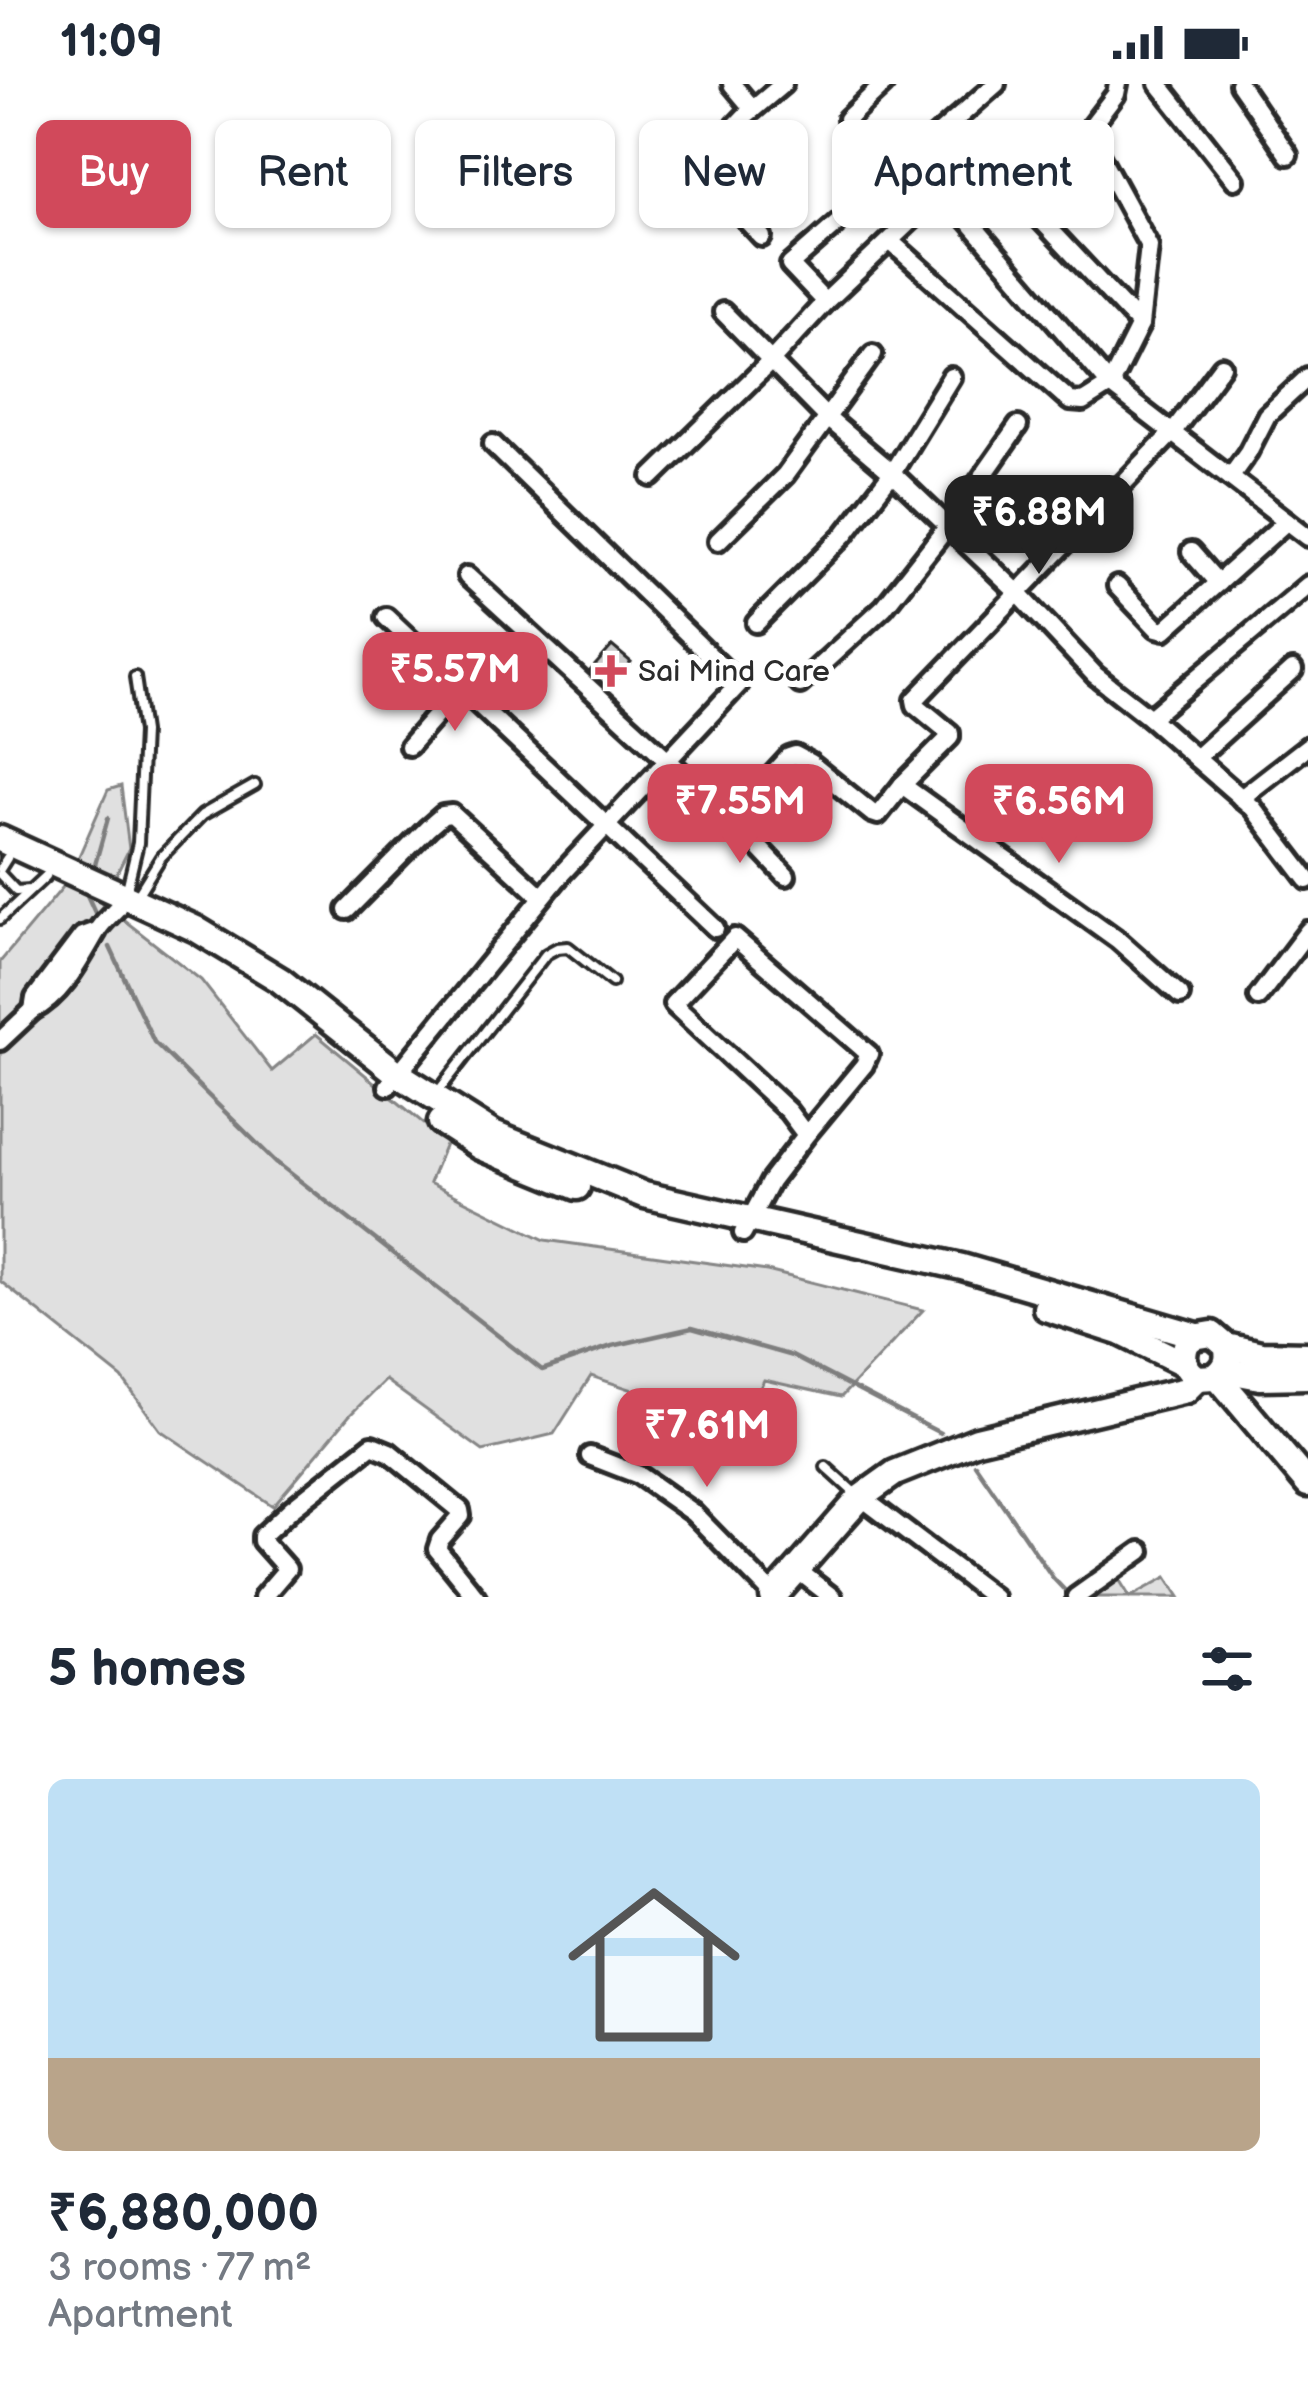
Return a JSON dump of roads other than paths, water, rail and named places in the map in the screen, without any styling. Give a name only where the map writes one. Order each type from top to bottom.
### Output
[{"type":"main road","points":[[1,859],[196,929],[280,980],[393,1080],[480,1147],[507,1160],[652,1212],[962,1267],[1197,1336],[1184,1351],[1210,1367],[1308,1484]]},
{"type":"main road","points":[[393,1080],[493,1134],[644,1195],[1004,1294],[1210,1367],[1260,1378],[1308,1376]]},
{"type":"main road","points":[[774,1596],[860,1498],[895,1473],[977,1440],[1186,1390],[1210,1367],[1262,1354],[1308,1355]]},
{"type":"street","points":[[731,84],[753,110]]},
{"type":"street","points":[[762,237],[701,168],[703,160],[783,84]]},
{"type":"street","points":[[848,118],[884,84]]},
{"type":"street","points":[[825,302],[790,265],[996,84]]},
{"type":"street","points":[[890,241],[1070,401],[1083,402],[1110,385],[1140,326],[1149,246],[1088,132],[1117,94],[1118,84]]},
{"type":"street","points":[[1159,84],[1235,180]]},
{"type":"street","points":[[1239,84],[1288,155]]},
{"type":"street","points":[[652,477],[904,228]]},
{"type":"street","points":[[975,228],[1110,385],[1308,537]]},
{"type":"street","points":[[1048,228],[1140,326]]},
{"type":"street","points":[[723,312],[827,418],[892,472],[1018,592],[1094,675],[1253,808],[1308,880]]},
{"type":"street","points":[[718,541],[785,475],[873,355]]},
{"type":"street","points":[[733,819],[795,755],[872,813],[884,810],[950,734],[915,700],[1172,433],[1222,366]]},
{"type":"street","points":[[756,623],[845,534],[892,472],[951,377]]},
{"type":"street","points":[[1230,477],[1267,415],[1308,377]]},
{"type":"street","points":[[800,683],[884,607],[1018,426]]},
{"type":"street","points":[[393,1080],[542,897],[739,684],[493,444]]},
{"type":"street","points":[[1117,586],[1165,630],[1287,521]]},
{"type":"street","points":[[1191,552],[1218,583]]},
{"type":"street","points":[[467,576],[733,819],[786,876]]},
{"type":"street","points":[[1150,718],[1308,585]]},
{"type":"street","points":[[386,617],[715,928]]},
{"type":"street","points":[[1196,758],[1293,670]]},
{"type":"street","points":[[410,746],[461,687]]},
{"type":"street","points":[[1241,798],[1308,746]]},
{"type":"street","points":[[902,785],[1118,940],[1180,994]]},
{"type":"street","points":[[347,910],[428,828],[443,815],[452,814],[542,897]]},
{"type":"street","points":[[0,1041],[44,1005],[70,964],[93,943],[96,931],[122,901]]},
{"type":"street","points":[[1258,997],[1308,931]]},
{"type":"street","points":[[747,1226],[770,1183],[869,1054],[735,938],[673,1004],[788,1111],[806,1135]]},
{"type":"street","points":[[263,1597],[287,1568],[262,1536],[372,1445],[389,1452],[460,1510],[437,1549],[476,1597]]},
{"type":"street","points":[[590,1456],[639,1474],[693,1513],[774,1596]]},
{"type":"street","points":[[860,1498],[993,1597]]},
{"type":"street","points":[[1077,1596],[1142,1551]]},
{"type":"street","points":[[796,1569],[832,1597]]},
{"type":"lane","points":[[122,901],[138,843],[143,732],[135,677]]},
{"type":"lane","points":[[122,901],[202,815],[256,784]]},
{"type":"lane","points":[[1,859],[10,888],[16,891],[48,878]]},
{"type":"lane","points":[[0,919],[48,878]]},
{"type":"lane","points":[[433,1098],[546,954],[568,947],[612,982]]},
{"type":"lane","points":[[826,1467],[860,1498]]},
{"type":"waterway","points":[[93,872],[108,818]]},
{"type":"waterway","points":[[88,889],[97,917]]},
{"type":"waterway","points":[[110,947],[154,1042],[276,1162],[542,1370],[612,1346],[692,1328],[792,1356],[940,1433]]},
{"type":"waterway","points":[[975,1464],[1071,1597]]},
{"type":"place","name":"Sai Mind Care","points":[[611,671]]}]
